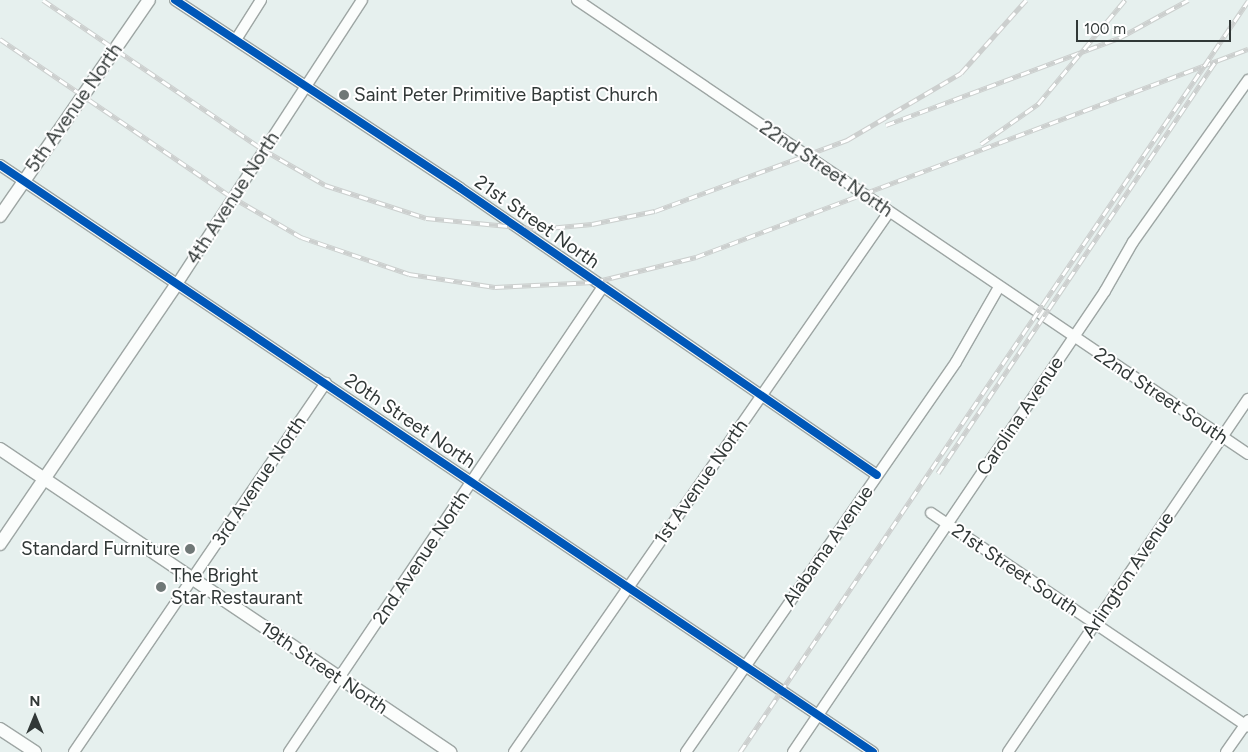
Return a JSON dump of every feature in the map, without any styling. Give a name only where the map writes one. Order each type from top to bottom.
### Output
[{"type":"street","name":"5th Avenue North","points":[[0,216],[149,0]]},
{"type":"street","name":"21st Street North","points":[[175,0],[236,38],[877,475]]},
{"type":"street","points":[[236,38],[261,0]]},
{"type":"street","name":"4th Avenue North","points":[[0,544],[177,284],[362,0]]},
{"type":"street","name":"22nd Street North","points":[[577,0],[1074,337]]},
{"type":"street","name":"Carolina Avenue","points":[[793,752],[1074,337],[1138,234],[1248,80]]},
{"type":"street","name":"20th Street North","points":[[0,165],[629,586],[873,752]]},
{"type":"street","name":"1st Avenue North","points":[[514,752],[889,212]]},
{"type":"street","name":"Alabama Avenue","points":[[686,752],[956,362],[999,287]]},
{"type":"street","name":"2nd Avenue North","points":[[289,752],[602,288]]},
{"type":"street","name":"22nd Street South","points":[[1074,337],[1248,454]]},
{"type":"street","name":"3rd Avenue North","points":[[74,752],[326,383]]},
{"type":"street","name":"Arlington Avenue","points":[[1008,752],[1221,436],[1248,399]]},
{"type":"street","name":"19th Street North","points":[[0,449],[450,752]]},
{"type":"street","name":"21st Street South","points":[[931,513],[1247,724]]},
{"type":"street","points":[[1226,752],[1247,724]]},
{"type":"street","points":[[0,729],[35,752]]},
{"type":"railway","points":[[43,0],[264,150],[325,185],[426,218],[538,229],[592,224],[655,211],[847,140],[961,73],[1026,0]]},
{"type":"railway","points":[[981,144],[1038,104],[1125,0]]},
{"type":"railway","points":[[886,125],[1119,38],[1188,0]]},
{"type":"railway","points":[[740,752],[1248,1]]},
{"type":"railway","points":[[0,39],[232,197],[301,237],[409,274],[495,287],[594,282],[696,257],[1248,49]]},
{"type":"railway","points":[[938,473],[1216,61]]},
{"type":"cycle path","points":[[175,0],[460,188],[877,475]]},
{"type":"cycle path","points":[[0,165],[873,752]]},
{"type":"place","name":"Saint Peter Primitive Baptist Church","points":[[344,95]]},
{"type":"place","name":"Standard Furniture","points":[[190,549]]},
{"type":"place","name":"The Bright Star Restaurant","points":[[161,587]]}]
